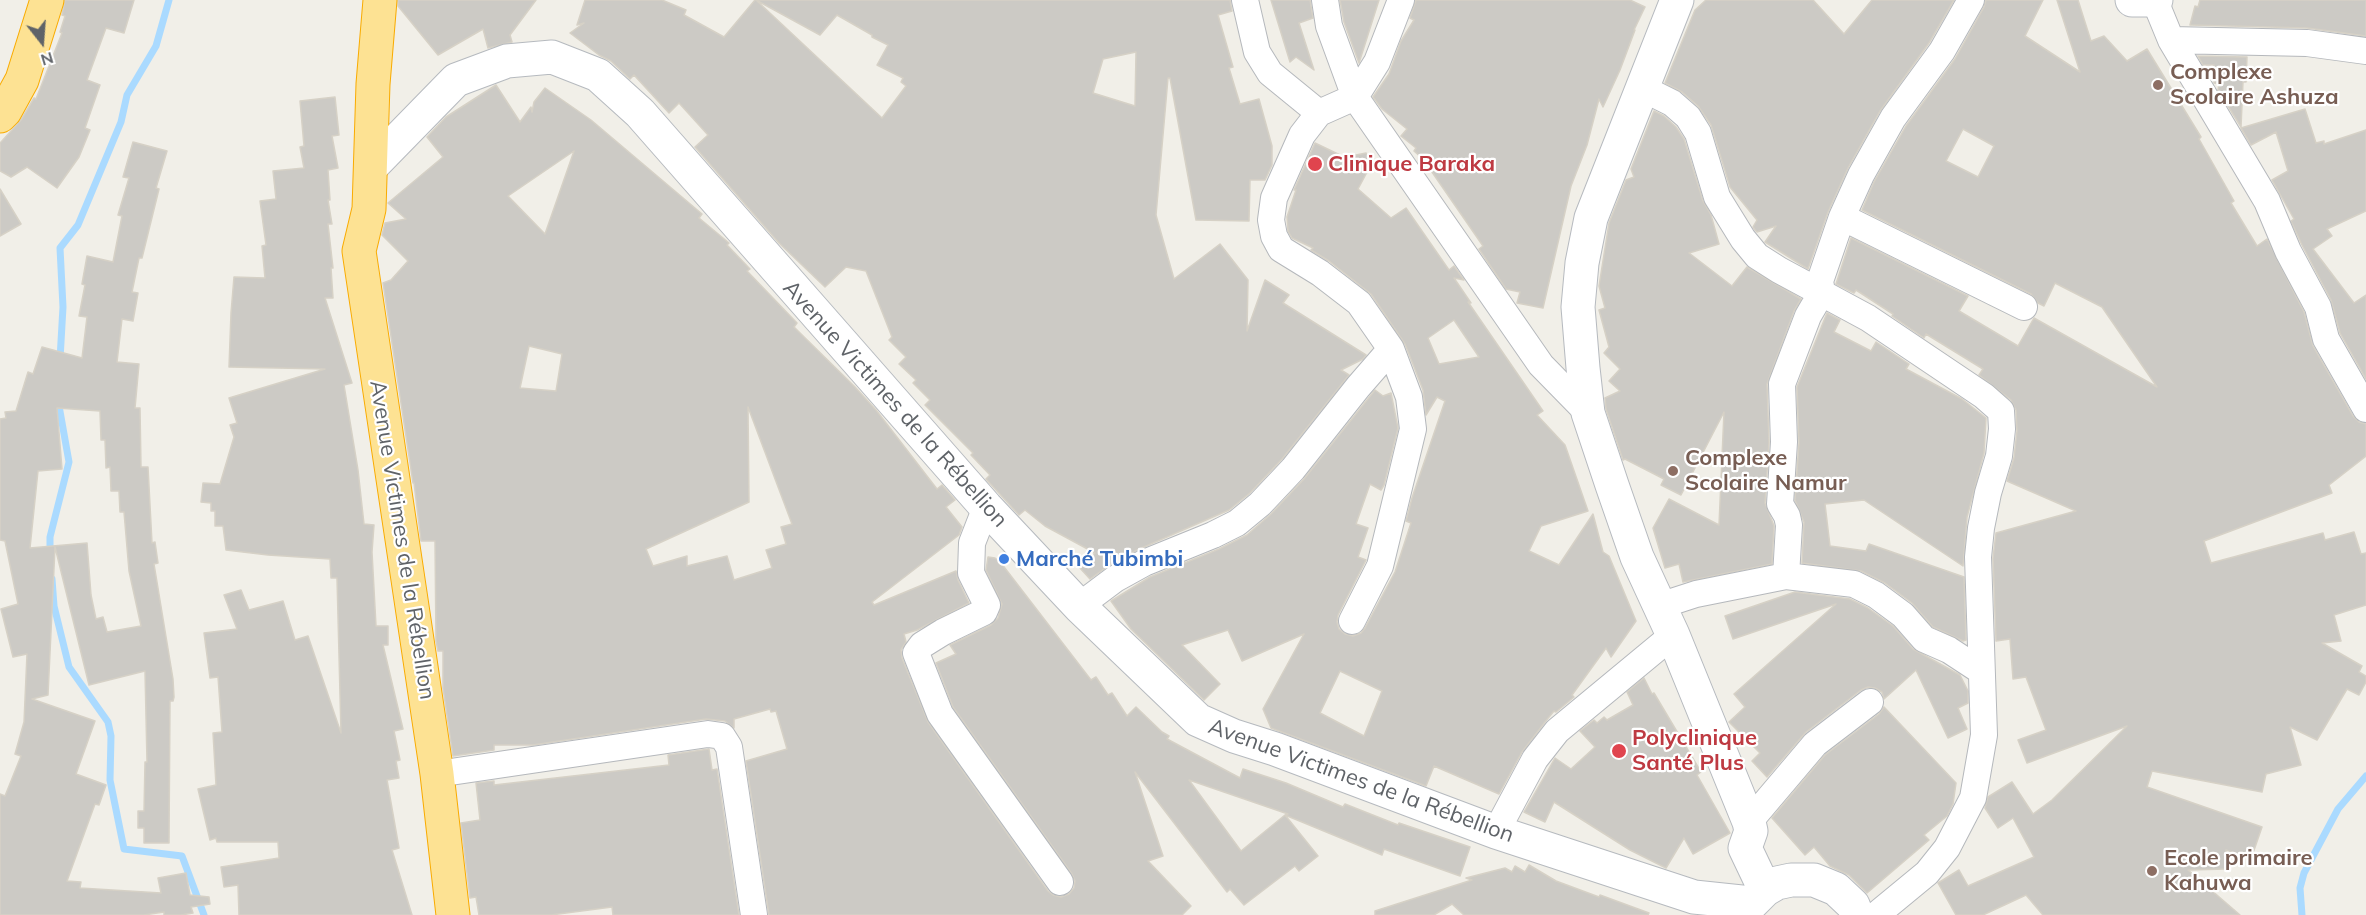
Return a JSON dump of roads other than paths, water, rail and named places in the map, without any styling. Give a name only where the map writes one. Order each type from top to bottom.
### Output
[{"type":"highway","points":[[0,116],[22,80],[47,0]]},
{"type":"highway","name":"Avenue Victimes de la Rébellion","points":[[380,0],[373,84],[369,209],[359,251],[437,774],[453,915]]},
{"type":"street","points":[[1245,0],[1257,52],[1270,73],[1319,113]]},
{"type":"street","points":[[1325,0],[1329,26],[1355,97],[1541,365],[1588,413]]},
{"type":"street","points":[[1352,621],[1380,566],[1413,429],[1408,397],[1392,349],[1359,303],[1320,273],[1281,249],[1274,236],[1271,220],[1274,198],[1302,135],[1319,113],[1355,97],[1377,62],[1401,0]]},
{"type":"street","points":[[1677,0],[1591,218],[1582,263],[1578,307],[1588,413],[1637,557],[1673,635],[1750,826]]},
{"type":"street","points":[[1786,576],[1789,525],[1780,504],[1784,442],[1782,384],[1808,316],[1822,292],[1820,281],[1842,217],[1861,175],[1893,118],[1942,51],[1971,0]]},
{"type":"street","points":[[2148,0],[2267,201],[2288,251],[2318,307],[2326,339],[2366,409]]},
{"type":"street","points":[[2171,40],[2307,43],[2366,51]]},
{"type":"street","name":"Avenue Victimes de la Rébellion","points":[[372,166],[456,80],[507,61],[552,57],[598,75],[640,113],[986,507],[1079,606],[1198,720],[1234,736],[1702,906],[1763,897],[1814,880],[1836,889],[1853,905],[1857,915]]},
{"type":"street","points":[[1642,88],[1672,103],[1688,117],[1698,133],[1717,198],[1743,239],[1757,256],[1868,318],[1984,396],[2001,411],[1999,456],[1988,493],[1978,557],[1984,735],[1973,798],[1947,848],[1926,873],[1876,915]]},
{"type":"street","points":[[1842,217],[2024,307]]},
{"type":"street","points":[[1079,606],[1115,579],[1135,568],[1237,523],[1260,504],[1293,469],[1358,387],[1392,349]]},
{"type":"street","points":[[986,507],[972,543],[971,563],[971,573],[987,605],[984,612],[943,632],[922,645],[916,653],[940,714],[1060,882]]},
{"type":"street","points":[[1659,606],[1696,594],[1786,576],[1854,584],[1875,595],[1903,615],[1924,639],[1949,650],[1981,671]]},
{"type":"street","points":[[1496,832],[1535,759],[1557,731],[1673,635]]},
{"type":"street","points":[[1763,897],[1745,848],[1750,826],[1815,744],[1870,702]]},
{"type":"street","points":[[437,774],[708,734],[722,736],[729,747],[754,915]]},
{"type":"waterway","points":[[60,359],[63,307],[60,248],[78,225],[121,122],[127,95],[156,46],[169,0]]},
{"type":"waterway","points":[[50,553],[50,537],[69,462],[58,400]]},
{"type":"waterway","points":[[52,579],[54,606],[69,667],[108,722],[111,736],[110,780],[124,849],[182,856],[204,915]]},
{"type":"waterway","points":[[2302,915],[2300,888],[2304,873],[2338,809],[2366,776]]},
{"type":"place","name":"Complexe Scolaire Ashuza","points":[[2158,85]]},
{"type":"place","name":"Clinique Baraka","points":[[1315,164]]},
{"type":"place","name":"Complexe Scolaire Namur","points":[[1673,471]]},
{"type":"place","name":"Marché Tubimbi","points":[[1004,559]]},
{"type":"place","name":"Polyclinique Santé Plus","points":[[1619,751]]},
{"type":"place","name":"Ecole primaire Kahuwa","points":[[2152,871]]}]
